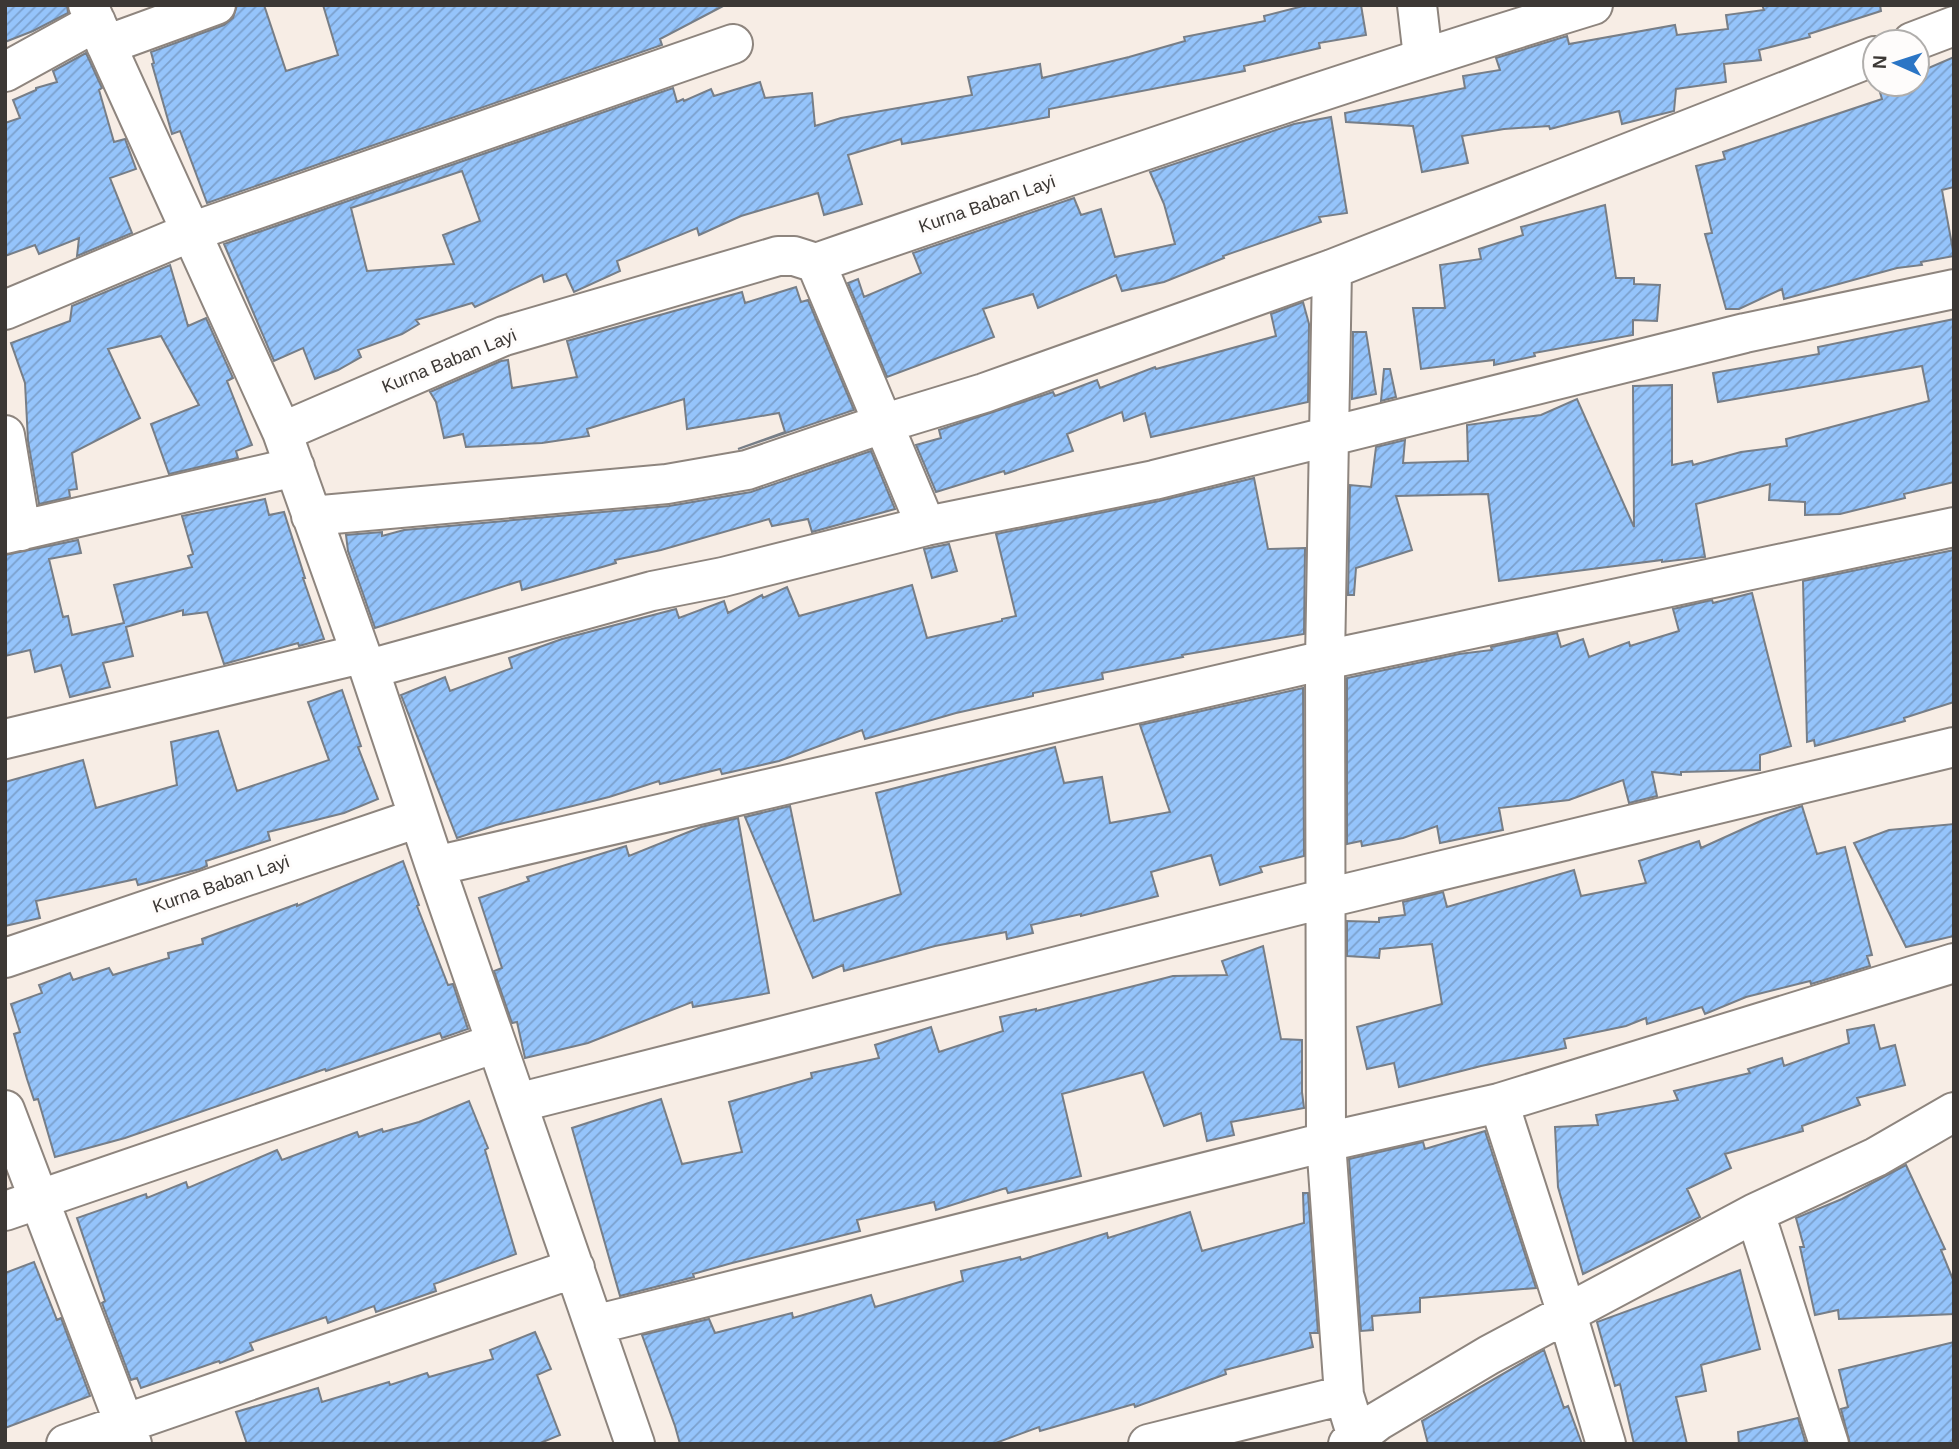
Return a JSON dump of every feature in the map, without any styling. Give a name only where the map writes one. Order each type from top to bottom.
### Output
[{"type":"street","points":[[5,72],[97,24],[216,5]]},
{"type":"street","points":[[1417,5],[1423,57]]},
{"type":"street","name":"Kurna Baban Layi","points":[[282,432],[504,336],[778,256],[794,256],[816,263],[1165,142],[1423,57],[1594,5]]},
{"type":"street","points":[[97,24],[282,432],[365,661],[635,1444]]},
{"type":"street","points":[[1931,35],[1954,26]]},
{"type":"street","points":[[5,310],[191,232],[733,44]]},
{"type":"street","points":[[311,516],[702,480],[747,470],[984,393],[1332,269],[1861,61]]},
{"type":"street","points":[[816,263],[926,526]]},
{"type":"street","points":[[1332,269],[1325,660],[1326,1142],[1344,1395],[1367,1437],[1489,1355],[1755,1213],[1876,1157],[1953,1116]]},
{"type":"street","points":[[5,739],[365,661],[926,526],[1154,480],[1745,333],[1954,289]]},
{"type":"street","points":[[5,435],[13,533],[295,467]]},
{"type":"street","points":[[435,866],[1325,660],[1954,527]]},
{"type":"street","points":[[517,1103],[1327,898],[1954,747]]},
{"type":"street","name":"Kurna Baban Layi","points":[[5,958],[418,818]]},
{"type":"street","points":[[594,1325],[1326,1142],[1499,1103],[1954,962]]},
{"type":"street","points":[[22,1205],[496,1043]]},
{"type":"street","points":[[1499,1103],[1606,1444]]},
{"type":"street","points":[[5,1110],[22,1205],[128,1433]]},
{"type":"street","points":[[1755,1213],[1829,1444]]},
{"type":"street","points":[[66,1444],[128,1433],[575,1268]]},
{"type":"street","points":[[1148,1444],[1344,1395]]},
{"type":"building","points":[[5,5],[67,5],[68,13],[5,42]]},
{"type":"building","points":[[237,5],[264,5],[286,71],[338,55],[323,5],[725,5],[660,39],[662,45],[207,203],[180,131],[172,134],[151,52],[224,25],[233,18]]},
{"type":"building","points":[[1307,5],[1361,5],[1366,35],[1319,43],[1320,48],[1244,66],[1245,71],[1049,109],[1049,117],[902,144],[901,139],[848,155],[862,204],[824,215],[818,193],[741,216],[699,235],[697,228],[617,261],[620,271],[574,292],[566,274],[544,282],[542,275],[475,307],[472,303],[416,320],[419,324],[402,334],[358,350],[361,357],[315,379],[303,348],[274,361],[224,244],[673,88],[677,102],[711,89],[714,96],[760,82],[765,98],[812,93],[815,126],[841,118],[972,95],[968,77],[1040,64],[1042,78],[1185,41],[1184,37],[1265,21],[1264,16]],"holes":[[[462,171],[480,221],[443,235],[454,264],[367,271],[351,208]]]},
{"type":"building","points":[[1762,5],[1880,5],[1881,11],[1809,34],[1810,37],[1759,50],[1761,60],[1724,64],[1726,82],[1676,89],[1674,111],[1622,124],[1619,111],[1550,129],[1549,126],[1504,129],[1462,136],[1468,163],[1422,172],[1413,126],[1346,122],[1345,113],[1465,88],[1463,76],[1500,70],[1496,58],[1567,36],[1569,44],[1675,25],[1677,35],[1728,29],[1726,15],[1764,10]]},
{"type":"building","points":[[86,53],[102,88],[99,90],[114,142],[125,139],[136,169],[110,178],[132,233],[77,256],[79,238],[39,254],[35,245],[5,256],[5,123],[20,118],[13,100],[36,88],[57,82],[53,71]]},
{"type":"building","points":[[1954,57],[1954,187],[1942,190],[1954,256],[1921,262],[1922,265],[1897,268],[1784,299],[1782,289],[1739,309],[1726,309],[1705,234],[1712,233],[1696,166],[1725,159],[1723,152],[1882,98],[1931,98],[1931,67]]},
{"type":"building","points":[[1331,117],[1347,213],[1319,217],[1321,222],[1223,256],[1224,258],[1164,282],[1122,291],[1116,275],[1038,308],[1033,294],[983,309],[994,337],[887,377],[848,283],[858,279],[864,297],[921,273],[913,253],[1074,198],[1081,215],[1101,209],[1115,257],[1175,244],[1164,204],[1150,172],[1294,124]]},
{"type":"building","points":[[1605,205],[1616,278],[1634,278],[1634,284],[1660,285],[1657,321],[1633,320],[1633,335],[1534,353],[1535,356],[1494,365],[1494,360],[1421,369],[1413,308],[1445,308],[1440,265],[1481,259],[1479,249],[1523,235],[1521,227]]},
{"type":"building","points":[[170,265],[188,326],[206,318],[233,378],[227,381],[252,445],[236,451],[238,458],[169,474],[151,424],[199,405],[161,336],[108,349],[140,418],[72,453],[77,489],[69,490],[70,497],[39,504],[28,441],[25,383],[11,343],[70,321],[72,306]]},
{"type":"building","points":[[796,287],[801,302],[808,300],[854,410],[738,449],[785,432],[779,413],[687,429],[684,399],[587,429],[589,436],[542,443],[466,447],[463,434],[444,438],[436,402],[430,392],[501,361],[508,360],[512,388],[577,377],[567,341],[742,292],[745,303]]},
{"type":"building","points":[[1303,302],[1309,324],[1308,402],[1151,437],[1145,413],[1124,421],[1122,412],[1067,434],[1073,451],[1005,474],[1004,471],[936,492],[916,445],[941,438],[939,430],[1053,392],[1055,396],[1097,380],[1100,388],[1155,367],[1156,369],[1276,336],[1271,314]]},
{"type":"building","points":[[1954,319],[1954,482],[1904,494],[1905,498],[1840,514],[1805,515],[1805,502],[1769,500],[1770,484],[1696,504],[1705,557],[1499,581],[1488,494],[1396,496],[1412,550],[1356,568],[1354,595],[1348,595],[1350,485],[1371,487],[1376,447],[1405,440],[1403,463],[1468,461],[1467,425],[1541,415],[1577,399],[1634,527],[1633,386],[1672,385],[1672,465],[1692,461],[1693,465],[1741,452],[1787,446],[1786,439],[1929,401],[1922,366],[1718,402],[1713,373],[1819,354],[1818,347]]},
{"type":"building","points":[[1353,332],[1366,332],[1376,394],[1352,399]]},
{"type":"building","points":[[1384,369],[1390,369],[1396,397],[1381,401]]},
{"type":"building","points":[[871,451],[895,509],[812,532],[808,519],[772,526],[769,519],[661,550],[615,560],[616,563],[522,590],[520,581],[375,628],[348,551],[346,535],[382,532],[382,536],[404,530],[669,506],[751,492]]},
{"type":"building","points":[[1254,478],[1268,549],[1305,548],[1304,634],[1182,655],[1183,657],[1102,673],[1103,679],[1033,693],[1033,696],[956,713],[865,739],[862,730],[779,761],[722,774],[720,769],[660,784],[659,781],[457,838],[401,695],[445,677],[450,691],[512,668],[509,658],[562,639],[676,609],[679,618],[724,601],[728,613],[762,595],[763,598],[787,587],[799,616],[912,585],[927,638],[1002,621],[1016,616],[996,534],[1159,501]]},
{"type":"building","points":[[265,499],[269,515],[284,512],[324,639],[299,646],[298,643],[224,664],[207,612],[183,615],[183,610],[126,627],[133,656],[103,663],[110,687],[70,697],[61,665],[35,672],[30,650],[5,656],[5,555],[78,540],[81,553],[49,559],[63,617],[68,616],[72,635],[124,623],[114,585],[192,567],[188,556],[193,554],[182,516]]},
{"type":"building","points":[[949,544],[957,571],[932,578],[924,549]]},
{"type":"building","points":[[1954,550],[1954,702],[1904,718],[1905,721],[1815,746],[1814,740],[1807,742],[1803,581]]},
{"type":"building","points":[[1752,593],[1791,746],[1760,755],[1760,770],[1681,772],[1681,775],[1652,772],[1657,796],[1629,803],[1623,780],[1569,800],[1499,808],[1503,830],[1440,843],[1437,826],[1403,838],[1362,846],[1361,841],[1347,844],[1347,678],[1459,654],[1492,650],[1491,647],[1557,633],[1561,647],[1583,639],[1589,657],[1629,642],[1630,646],[1679,631],[1673,609]]},
{"type":"building","points":[[1303,688],[1304,856],[1260,867],[1262,872],[1220,885],[1211,855],[1151,872],[1158,896],[1081,916],[1031,925],[1033,933],[1007,939],[1006,932],[935,946],[844,971],[843,965],[813,978],[745,817],[790,806],[814,921],[901,894],[876,793],[1055,747],[1064,783],[1102,777],[1110,823],[1170,812],[1140,725]]},
{"type":"building","points":[[342,690],[361,746],[358,747],[378,799],[344,813],[268,832],[270,840],[206,861],[207,866],[200,869],[138,885],[136,879],[36,901],[40,918],[5,926],[5,782],[83,760],[96,808],[177,785],[171,742],[218,731],[237,791],[329,760],[308,702]]},
{"type":"building","points":[[1802,806],[1817,854],[1845,847],[1872,955],[1867,956],[1870,966],[1811,984],[1810,981],[1746,997],[1705,1014],[1702,1007],[1647,1024],[1646,1018],[1626,1026],[1564,1039],[1566,1048],[1399,1087],[1394,1063],[1367,1069],[1357,1027],[1442,1004],[1432,944],[1380,949],[1379,958],[1347,956],[1347,921],[1379,922],[1379,918],[1405,915],[1403,902],[1443,892],[1447,907],[1574,870],[1581,896],[1646,883],[1639,861],[1699,841],[1701,848],[1765,819]]},
{"type":"building","points":[[738,818],[769,993],[693,1007],[692,1002],[588,1043],[525,1058],[517,1022],[512,1023],[494,971],[502,968],[479,898],[529,881],[527,877],[626,846],[629,856],[701,827]]},
{"type":"building","points":[[1954,824],[1954,936],[1906,947],[1854,843],[1889,830]]},
{"type":"building","points":[[403,861],[419,905],[417,906],[448,985],[453,984],[468,1029],[442,1038],[440,1033],[326,1071],[325,1069],[125,1138],[55,1157],[38,1099],[34,1100],[14,1034],[20,1032],[11,1004],[42,993],[39,985],[70,973],[73,980],[109,968],[113,975],[169,958],[168,953],[203,944],[202,939],[297,906]]},
{"type":"building","points":[[1263,946],[1281,1039],[1302,1040],[1304,1108],[1231,1122],[1234,1135],[1207,1141],[1201,1113],[1164,1126],[1143,1072],[1062,1094],[1081,1176],[1008,1193],[1006,1188],[936,1210],[934,1202],[857,1220],[860,1231],[732,1263],[693,1274],[694,1277],[620,1296],[572,1128],[661,1099],[682,1164],[742,1152],[729,1102],[812,1078],[811,1073],[879,1058],[875,1045],[931,1027],[939,1052],[1003,1031],[1000,1017],[1036,1011],[1173,976],[1227,975],[1222,961]]},
{"type":"building","points":[[1874,1025],[1880,1049],[1895,1045],[1905,1085],[1857,1098],[1860,1105],[1802,1126],[1803,1131],[1725,1154],[1731,1168],[1687,1189],[1700,1217],[1583,1274],[1558,1187],[1555,1127],[1598,1125],[1596,1115],[1678,1100],[1674,1091],[1750,1073],[1748,1069],[1782,1058],[1784,1066],[1849,1043],[1847,1030]]},
{"type":"building","points":[[469,1101],[488,1148],[485,1150],[516,1254],[434,1284],[436,1291],[376,1312],[374,1306],[328,1323],[326,1317],[250,1343],[253,1350],[220,1363],[219,1361],[141,1388],[137,1378],[131,1380],[102,1303],[105,1301],[77,1218],[146,1194],[147,1198],[186,1182],[188,1188],[277,1150],[282,1160],[357,1132],[359,1137],[382,1129],[383,1132],[419,1122]]},
{"type":"building","points":[[1485,1131],[1536,1288],[1420,1298],[1420,1312],[1372,1316],[1373,1330],[1361,1331],[1349,1159],[1423,1142],[1425,1149]]},
{"type":"building","points":[[1906,1165],[1945,1249],[1941,1250],[1954,1282],[1954,1314],[1839,1319],[1838,1310],[1815,1315],[1800,1247],[1804,1247],[1796,1218],[1842,1199]]},
{"type":"building","points":[[1303,1193],[1308,1193],[1318,1333],[1310,1333],[1313,1347],[1225,1370],[1226,1374],[1135,1407],[1134,1404],[1040,1431],[1039,1427],[993,1444],[680,1444],[642,1335],[709,1319],[715,1333],[792,1313],[793,1318],[871,1295],[875,1307],[963,1281],[961,1271],[1020,1257],[1021,1260],[1107,1233],[1108,1238],[1190,1212],[1202,1251],[1304,1223]]},
{"type":"building","points":[[34,1262],[57,1320],[61,1318],[90,1396],[5,1428],[5,1273]]},
{"type":"building","points":[[1740,1270],[1760,1349],[1701,1365],[1706,1391],[1676,1397],[1687,1444],[1634,1444],[1620,1384],[1615,1386],[1597,1322]]},
{"type":"building","points":[[535,1332],[551,1369],[537,1375],[560,1435],[538,1444],[247,1444],[236,1412],[318,1388],[322,1402],[427,1373],[429,1377],[493,1359],[490,1350]]},
{"type":"building","points":[[1954,1342],[1954,1444],[1850,1444],[1841,1409],[1848,1407],[1839,1370]]},
{"type":"building","points":[[1544,1350],[1564,1408],[1568,1406],[1582,1444],[1428,1444],[1422,1421]]},
{"type":"building","points":[[1798,1418],[1806,1444],[1739,1444],[1738,1432]]}]
